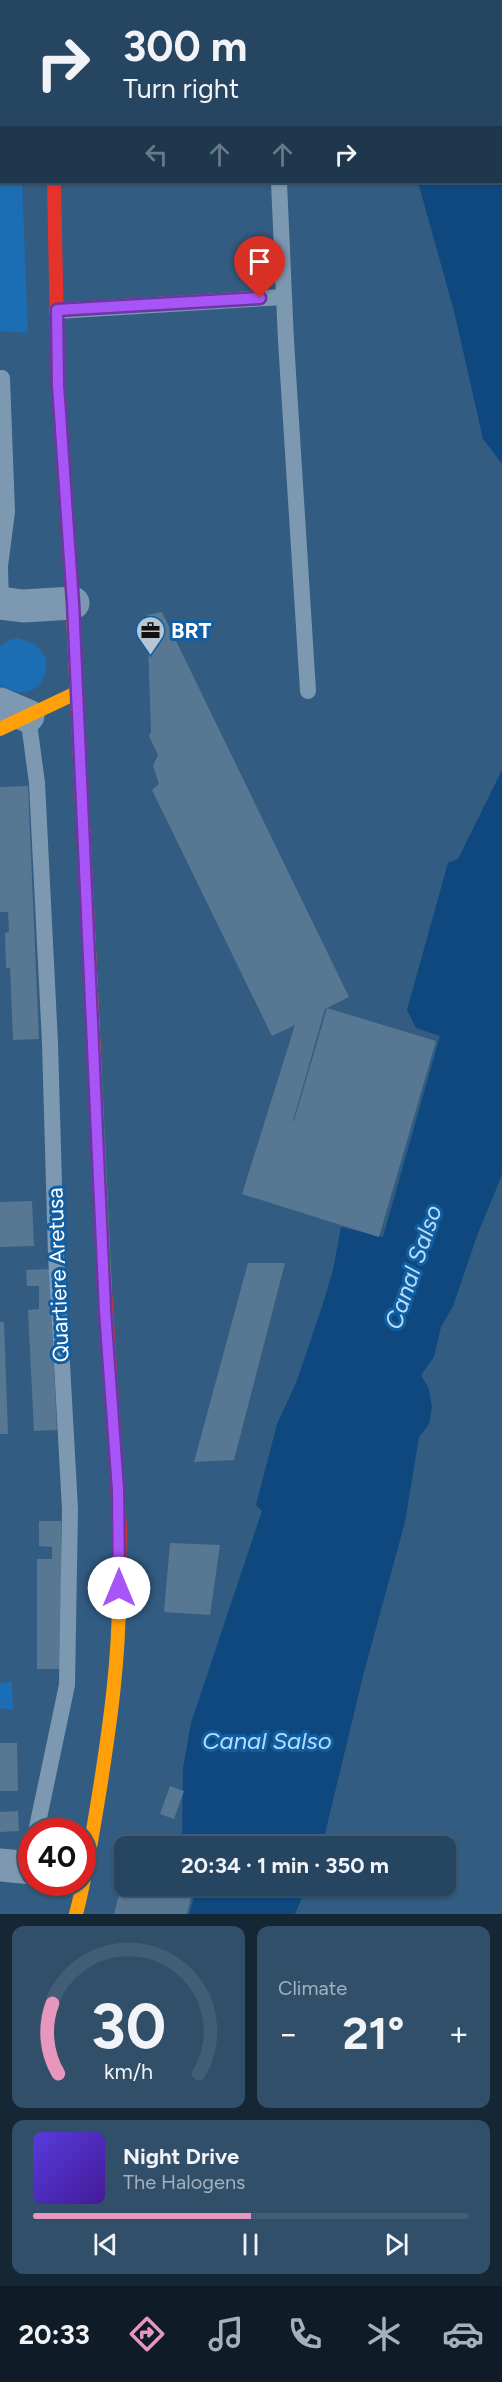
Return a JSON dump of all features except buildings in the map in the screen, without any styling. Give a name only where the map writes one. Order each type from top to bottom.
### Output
[{"type":"street","points":[[54,183],[58,385],[73,603],[105,1311],[120,1528],[119,1628],[111,1719],[94,1818]]},
{"type":"street","points":[[6,608],[73,603]]},
{"type":"street","name":"Quartiere Aretusa","points":[[9,716],[76,693]]},
{"type":"street","points":[[76,1914],[80,1896]]},
{"type":"lane","points":[[279,183],[308,691]]},
{"type":"lane","points":[[57,310],[284,297]]},
{"type":"lane","points":[[2,378],[7,512],[0,567],[6,608]]},
{"type":"lane","name":"Quartiere Aretusa","points":[[9,716],[37,783],[50,1043],[56,1255],[70,1509],[68,1684],[39,1818]]},
{"type":"shaded area","points":[[0,183],[22,183],[28,333],[0,331]]},
{"type":"shaded area","points":[[18,638],[35,644],[46,658],[44,678],[34,689],[26,692],[9,690],[0,685],[0,646],[9,640]]},
{"type":"shaded area","points":[[12,1682],[13,1710],[0,1708],[0,1683]]},
{"type":"water","points":[[418,183],[502,183],[502,464],[483,439],[454,311]]},
{"type":"water","name":"Canal Salso","points":[[502,770],[502,1175],[478,1233],[453,1306],[441,1327],[434,1357],[421,1375],[429,1389],[432,1407],[429,1424],[419,1437],[405,1522],[364,1672],[324,1836],[182,1836],[183,1768],[191,1723],[262,1511],[256,1505],[277,1424],[296,1383],[323,1304],[333,1270],[341,1227],[383,1237],[440,1036],[416,1028],[407,1010],[448,863],[458,859]]},
{"type":"water","points":[[190,1896],[303,1896],[295,1914],[189,1914],[194,1898]]},
{"type":"traffic: fast","points":[[94,1054],[105,1290]]},
{"type":"traffic: slow","points":[[72,592],[94,1054]]},
{"type":"traffic: slow","points":[[0,729],[76,693]]},
{"type":"traffic: slow","points":[[76,1914],[90,1851],[107,1740],[116,1668],[119,1596]]},
{"type":"traffic: jam","points":[[54,183],[58,385],[72,592]]},
{"type":"traffic: jam","points":[[105,1290],[120,1529],[119,1596]]},
{"type":"place","name":"BRT","points":[[150,656]]},
{"type":"route","points":[[119,1588],[120,1528],[105,1311],[73,603],[58,385],[57,310],[260,298]]}]
